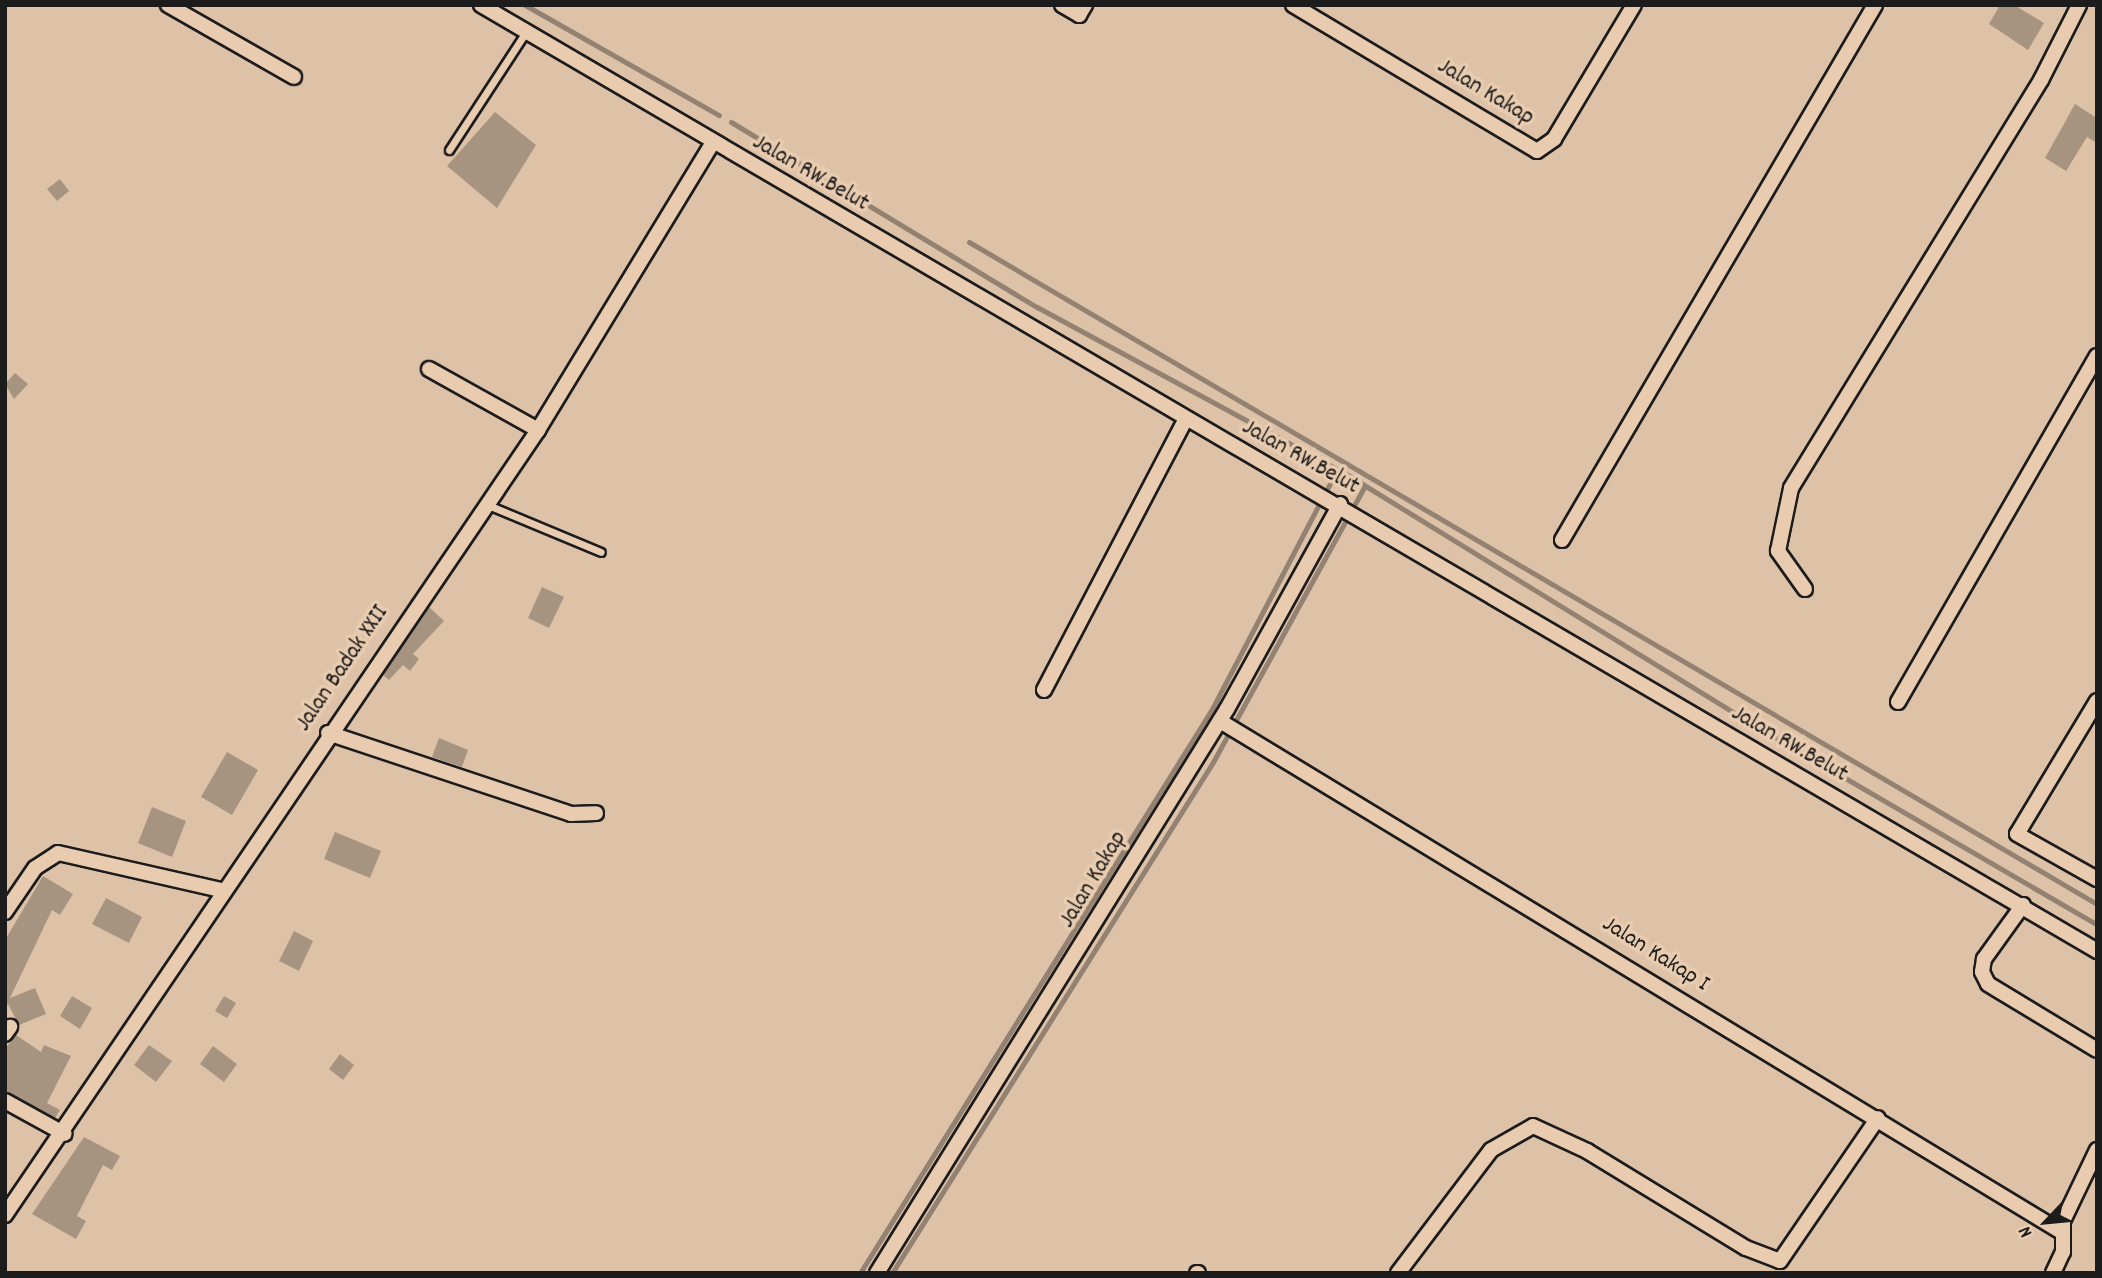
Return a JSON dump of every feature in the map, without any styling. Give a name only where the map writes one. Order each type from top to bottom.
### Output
[{"type":"street","points":[[168,5],[294,77]]},
{"type":"street","name":"Jalan RW.Belut","points":[[481,5],[712,144],[1185,420],[1340,504],[1518,617],[2023,905],[2097,951]]},
{"type":"street","points":[[1062,5],[1079,15],[1085,5]]},
{"type":"street","name":"Jalan Kakap","points":[[1293,5],[1537,151],[1554,139],[1634,5]]},
{"type":"street","points":[[1562,540],[1875,5]]},
{"type":"street","points":[[1804,589],[1778,551],[1791,488],[2041,80],[2078,5]]},
{"type":"street","name":"Jalan Badak XXII","points":[[5,1214],[65,1134],[328,733],[538,430],[712,144]]},
{"type":"street","points":[[1898,702],[2097,356]]},
{"type":"street","points":[[429,369],[538,430]]},
{"type":"street","points":[[1044,690],[1185,420]]},
{"type":"street","name":"Jalan Kakap","points":[[877,1273],[1220,721],[1340,504]]},
{"type":"street","points":[[2097,701],[2017,834],[2097,879]]},
{"type":"street","name":"Jalan Kakap I","points":[[1220,721],[1878,1118],[2063,1233]]},
{"type":"street","points":[[328,733],[571,814],[596,813]]},
{"type":"street","points":[[5,912],[35,868],[58,853],[225,891]]},
{"type":"street","points":[[2023,905],[1984,959],[1982,972],[1988,984],[2097,1050]]},
{"type":"street","points":[[5,1101],[65,1134]]},
{"type":"street","points":[[1398,1273],[1491,1150],[1533,1126],[1587,1151],[1746,1248],[1780,1261],[1878,1118]]},
{"type":"street","points":[[2053,1273],[2063,1233],[2097,1150]]},
{"type":"lane","points":[[449,150],[526,32]]},
{"type":"lane","points":[[487,505],[601,552]]},
{"type":"building","points":[[2000,5],[2014,5],[2044,23],[2028,50],[1989,24]]},
{"type":"building","points":[[2075,104],[2097,118],[2097,143],[2087,137],[2066,171],[2045,158]]},
{"type":"building","points":[[495,112],[536,145],[497,208],[447,166]]},
{"type":"building","points":[[60,179],[69,191],[57,201],[47,189]]},
{"type":"building","points":[[15,373],[28,384],[14,399],[5,384]]},
{"type":"building","points":[[542,587],[564,597],[549,628],[528,618]]},
{"type":"building","points":[[429,607],[444,621],[413,654],[419,659],[410,671],[403,665],[389,680],[383,675]]},
{"type":"building","points":[[439,738],[468,750],[462,767],[432,757]]},
{"type":"building","points":[[227,752],[258,770],[232,815],[201,797]]},
{"type":"building","points":[[152,807],[186,821],[172,857],[138,843]]},
{"type":"building","points":[[335,832],[381,851],[370,878],[324,859]]},
{"type":"building","points":[[43,876],[73,894],[60,915],[52,910],[10,998],[35,988],[46,1014],[19,1025],[8,1004],[5,1008],[5,940]]},
{"type":"building","points":[[106,898],[142,917],[129,943],[92,924]]},
{"type":"building","points":[[294,931],[313,941],[299,971],[279,961]]},
{"type":"building","points":[[72,996],[92,1008],[80,1029],[60,1016]]},
{"type":"building","points":[[224,996],[236,1003],[227,1018],[215,1011]]},
{"type":"building","points":[[16,1035],[41,1052],[44,1045],[71,1056],[47,1103],[60,1110],[55,1118],[5,1091],[5,1049]]},
{"type":"building","points":[[149,1045],[172,1061],[156,1082],[134,1065]]},
{"type":"building","points":[[213,1046],[237,1064],[224,1082],[200,1064]]},
{"type":"building","points":[[340,1054],[354,1065],[343,1080],[329,1069]]},
{"type":"building","points":[[84,1137],[120,1156],[112,1170],[103,1165],[77,1216],[86,1221],[76,1239],[32,1214]]},
{"type":"waterway","points":[[525,5],[719,115]]},
{"type":"waterway","points":[[731,122],[1037,307],[1351,477],[1754,725],[2097,925]]},
{"type":"waterway","points":[[969,242],[2097,904]]},
{"type":"waterway","points":[[860,1273],[1212,709],[1337,470]]},
{"type":"waterway","points":[[892,1273],[1213,762],[1365,486]]}]
